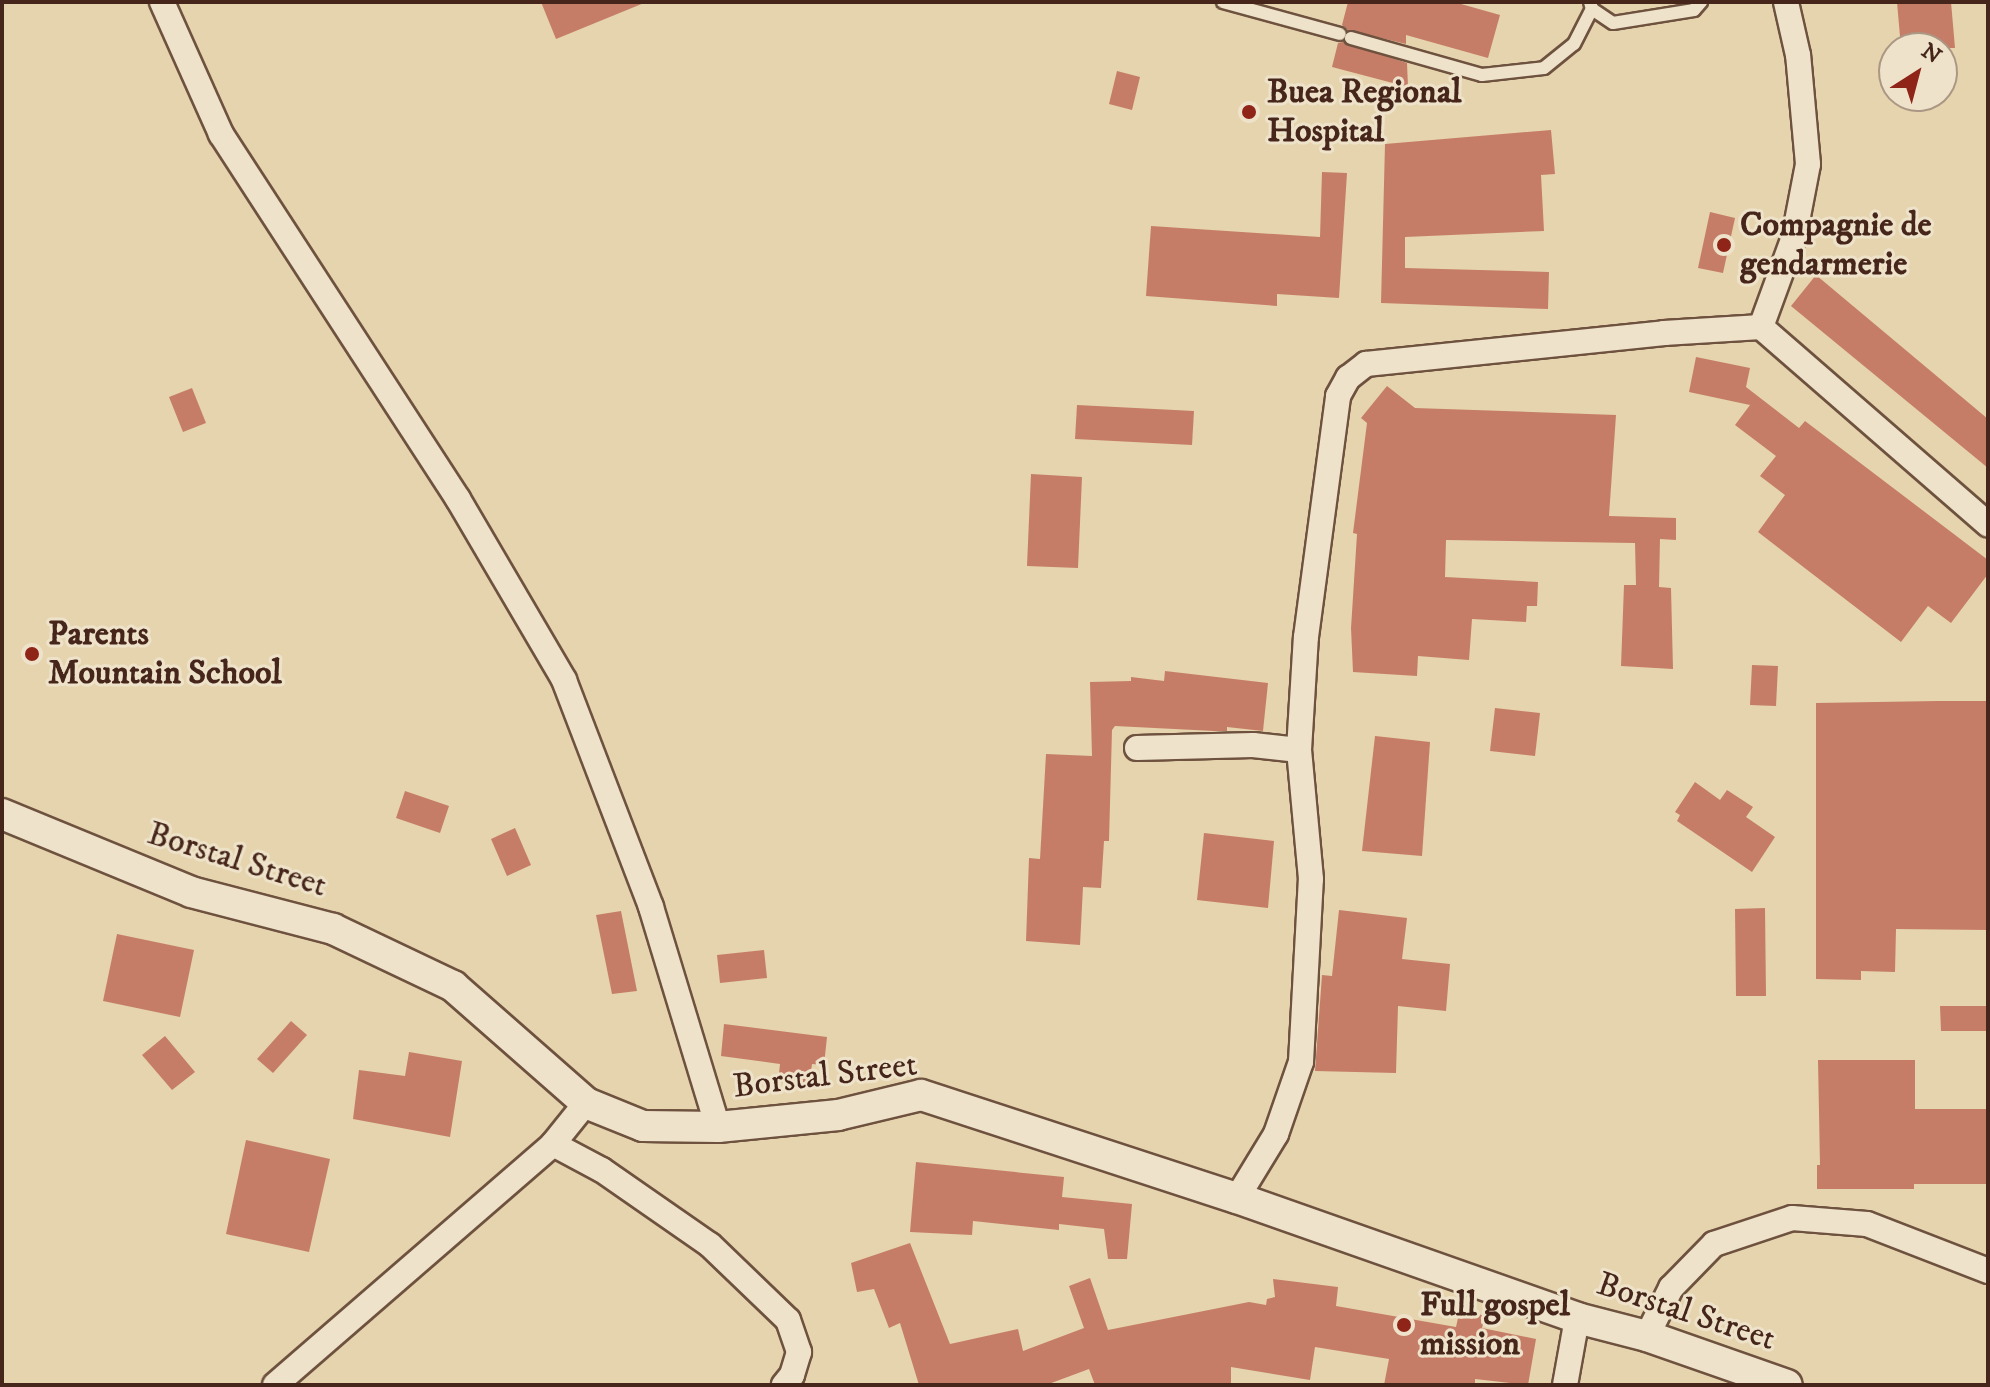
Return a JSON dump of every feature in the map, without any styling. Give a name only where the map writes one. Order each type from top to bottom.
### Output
[{"type":"street","points":[[162,2],[221,134],[458,499],[564,680],[651,907],[718,1127]]},
{"type":"street","points":[[1761,327],[1794,237],[1808,164],[1798,55],[1786,2]]},
{"type":"street","points":[[1237,1198],[1276,1134],[1301,1062],[1311,879],[1299,750],[1314,577],[1338,396],[1348,378],[1366,364],[1664,333],[1761,327],[1988,524]]},
{"type":"street","points":[[1137,748],[1253,745],[1299,750]]},
{"type":"street","name":"Borstal Street","points":[[2,814],[191,892],[333,929],[453,986],[586,1103],[643,1126],[718,1127],[838,1115],[921,1095],[1237,1198],[1577,1318],[1647,1336],[1787,1385]]},
{"type":"street","points":[[275,1385],[553,1144],[586,1103]]},
{"type":"street","points":[[553,1144],[602,1170],[710,1245],[788,1320],[799,1352],[792,1375],[784,1385]]},
{"type":"street","points":[[1647,1336],[1671,1288],[1714,1244],[1792,1218],[1867,1224],[1988,1271]]},
{"type":"street","points":[[1565,1385],[1577,1318]]},
{"type":"lane","points":[[1223,2],[1482,75],[1544,68],[1574,44],[1591,6],[1613,23],[1694,10],[1701,2]]},
{"type":"building","points":[[541,2],[644,2],[644,3],[556,39]]},
{"type":"building","points":[[1348,2],[1454,2],[1500,15],[1488,58],[1406,35],[1406,44],[1348,30],[1342,25]]},
{"type":"building","points":[[1897,2],[1951,2],[1954,32],[1900,32]]},
{"type":"building","points":[[1338,43],[1407,63],[1408,87],[1332,67]]},
{"type":"building","points":[[1117,71],[1140,77],[1132,110],[1109,104]]},
{"type":"building","points":[[1551,130],[1555,174],[1541,175],[1544,231],[1405,237],[1405,268],[1549,272],[1548,309],[1381,303],[1385,144]]},
{"type":"building","points":[[1322,172],[1347,173],[1339,298],[1277,294],[1277,306],[1146,296],[1151,226],[1320,237]]},
{"type":"building","points":[[1710,212],[1735,218],[1723,273],[1698,268]]},
{"type":"building","points":[[1816,275],[1988,419],[1988,468],[1791,306]]},
{"type":"building","points":[[1696,357],[1750,368],[1746,387],[1799,428],[1805,421],[1988,560],[1988,574],[1951,623],[1928,606],[1901,642],[1758,532],[1785,495],[1760,476],[1776,456],[1735,425],[1750,405],[1689,392]]},
{"type":"building","points":[[1387,386],[1415,408],[1616,415],[1609,516],[1676,518],[1676,540],[1660,539],[1659,587],[1671,588],[1673,669],[1621,666],[1624,585],[1636,585],[1635,543],[1446,540],[1445,577],[1538,582],[1537,606],[1527,606],[1526,622],[1472,619],[1469,660],[1418,656],[1417,676],[1353,672],[1351,628],[1357,534],[1353,533],[1367,423],[1361,418]]},
{"type":"building","points":[[192,388],[206,423],[183,432],[169,397]]},
{"type":"building","points":[[1077,405],[1194,411],[1192,445],[1075,439]]},
{"type":"building","points":[[1031,474],[1082,477],[1078,568],[1027,566]]},
{"type":"building","points":[[1752,665],[1778,666],[1776,706],[1750,705]]},
{"type":"building","points":[[1165,671],[1268,683],[1263,731],[1227,727],[1227,731],[1214,731],[1115,726],[1112,730],[1109,841],[1104,841],[1101,888],[1083,887],[1080,945],[1026,941],[1029,858],[1040,859],[1046,754],[1092,756],[1090,682],[1131,681],[1131,677],[1164,681]]},
{"type":"building","points":[[1988,701],[1988,930],[1896,929],[1895,972],[1861,971],[1861,980],[1816,979],[1816,703]]},
{"type":"building","points":[[1495,708],[1540,713],[1535,756],[1490,751]]},
{"type":"building","points":[[1375,736],[1430,742],[1422,856],[1362,851]]},
{"type":"building","points":[[1695,782],[1720,800],[1727,790],[1753,807],[1746,817],[1775,837],[1752,872],[1677,821],[1680,815],[1675,812]]},
{"type":"building","points":[[405,791],[449,806],[440,833],[396,818]]},
{"type":"building","points":[[515,828],[531,865],[507,876],[491,839]]},
{"type":"building","points":[[1204,833],[1274,841],[1268,908],[1197,900]]},
{"type":"building","points":[[1765,908],[1766,996],[1736,996],[1735,909]]},
{"type":"building","points":[[1339,910],[1407,918],[1402,959],[1450,964],[1446,1011],[1398,1006],[1396,1073],[1315,1071],[1322,975],[1332,976]]},
{"type":"building","points":[[621,911],[637,991],[612,994],[596,915]]},
{"type":"building","points":[[117,934],[194,950],[180,1017],[103,1001]]},
{"type":"building","points":[[764,950],[767,978],[720,983],[717,955]]},
{"type":"building","points":[[1940,1006],[1988,1006],[1988,1031],[1941,1031]]},
{"type":"building","points":[[291,1021],[307,1035],[273,1073],[257,1059]]},
{"type":"building","points":[[724,1024],[827,1037],[824,1065],[812,1064],[809,1086],[778,1082],[780,1064],[721,1056]]},
{"type":"building","points":[[165,1036],[195,1072],[172,1090],[142,1055]]},
{"type":"building","points":[[409,1052],[462,1061],[450,1137],[353,1119],[359,1070],[405,1076]]},
{"type":"building","points":[[1818,1060],[1915,1060],[1915,1109],[1988,1109],[1988,1184],[1914,1184],[1914,1189],[1817,1189],[1817,1165],[1820,1165]]},
{"type":"building","points":[[246,1140],[330,1159],[309,1252],[226,1234]]},
{"type":"building","points":[[916,1162],[1064,1177],[1062,1197],[1132,1204],[1127,1259],[1108,1259],[1104,1229],[1059,1224],[1059,1230],[973,1221],[972,1235],[910,1232]]},
{"type":"building","points":[[910,1243],[950,1344],[1018,1329],[1023,1351],[1084,1328],[1069,1286],[1090,1278],[1108,1330],[1249,1302],[1266,1305],[1267,1299],[1275,1297],[1273,1279],[1338,1287],[1336,1306],[1456,1327],[1460,1309],[1485,1316],[1482,1328],[1536,1339],[1528,1385],[1475,1379],[1475,1385],[1384,1385],[1389,1359],[1315,1347],[1310,1380],[1231,1367],[1231,1385],[1095,1385],[1089,1369],[1046,1385],[919,1385],[900,1323],[889,1328],[874,1289],[857,1292],[851,1263]]},
{"type":"place","name":"Buea Regional Hospital","points":[[1249,112]]},
{"type":"place","name":"Compagnie de gendarmerie","points":[[1724,245]]},
{"type":"place","name":"Parents Mountain School","points":[[32,654]]},
{"type":"place","name":"Full gospel mission","points":[[1404,1325]]}]
